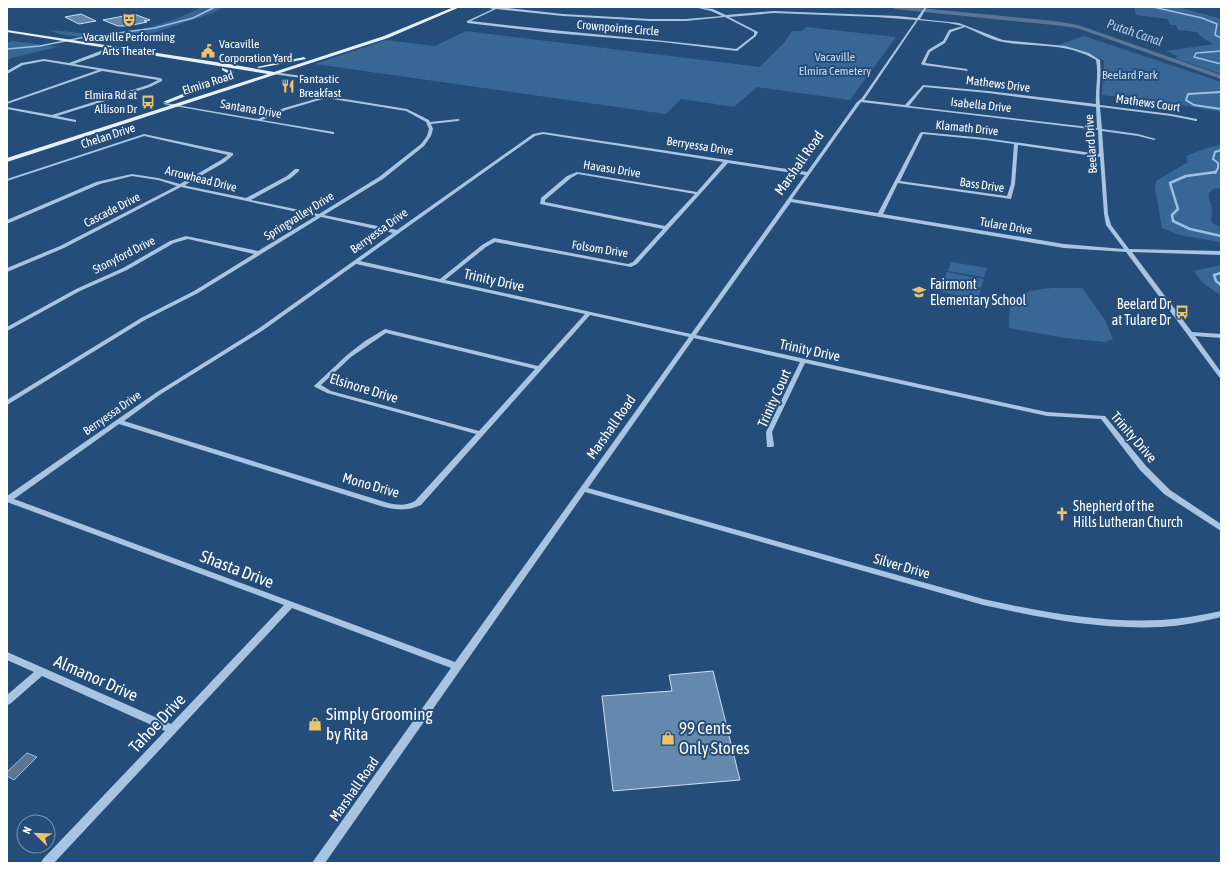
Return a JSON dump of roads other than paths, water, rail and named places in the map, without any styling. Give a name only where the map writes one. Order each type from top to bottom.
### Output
[{"type":"main road","name":"Elmira Road","points":[[7,153],[165,104],[308,57],[379,36],[449,7]]},
{"type":"main road","name":"Elmira Road","points":[[7,160],[386,37],[458,7]]},
{"type":"main road","points":[[7,31],[59,41],[100,52],[224,69],[274,73]]},
{"type":"main road","points":[[15,38],[41,42],[77,41],[229,65],[262,72]]},
{"type":"main road","points":[[229,65],[262,67],[308,57]]},
{"type":"main road","points":[[158,106],[232,76],[232,73],[224,69]]},
{"type":"street","name":"Beelard Drive","points":[[486,7],[568,16],[671,21],[774,12],[802,12],[916,19],[947,22],[966,26],[993,39],[1068,48],[1093,57],[1099,64],[1097,95],[1099,129],[1107,220],[1111,230],[1221,376]]},
{"type":"street","points":[[695,7],[712,10],[726,16]]},
{"type":"street","name":"Marshall Road","points":[[318,863],[692,336],[861,101],[925,7]]},
{"type":"street","name":"Crownpointe Circle","points":[[497,8],[468,22],[737,50],[755,35],[756,32],[726,16]]},
{"type":"street","points":[[801,20],[802,12]]},
{"type":"street","points":[[966,26],[950,31],[944,42],[929,51],[923,64],[966,70]]},
{"type":"street","points":[[64,63],[100,52]]},
{"type":"street","points":[[70,64],[100,52]]},
{"type":"street","points":[[7,73],[22,64],[44,60],[160,79],[160,81],[149,86],[51,117]]},
{"type":"street","points":[[7,103],[102,69]]},
{"type":"street","points":[[274,73],[336,82]]},
{"type":"street","name":"Mathews Drive","points":[[906,106],[923,86],[1098,106]]},
{"type":"street","points":[[258,120],[285,109],[326,97],[406,110],[416,114],[429,123],[458,120]]},
{"type":"street","name":"Isabella Drive","points":[[861,101],[1099,129],[1154,139]]},
{"type":"street","name":"Santana Drive","points":[[165,104],[333,133]]},
{"type":"street","name":"Mathews Court","points":[[1098,106],[1171,115],[1196,120]]},
{"type":"street","points":[[7,108],[75,121]]},
{"type":"street","name":"Springvalley Drive","points":[[7,403],[143,319],[196,292],[381,178],[422,145],[430,136],[431,129],[429,123]]},
{"type":"street","name":"Klamath Drive","points":[[880,215],[922,133],[985,139],[1101,156]]},
{"type":"street","name":"Berryessa Drive","points":[[7,499],[159,393],[260,330],[524,142],[538,134],[614,143],[808,174]]},
{"type":"street","name":"Chelan Drive","points":[[7,180],[144,135],[231,154],[223,160]]},
{"type":"street","name":"Bass Drive","points":[[898,182],[1010,198],[1013,184],[1016,144]]},
{"type":"street","name":"Cascade Drive","points":[[7,270],[62,247],[180,186],[223,160]]},
{"type":"street","name":"Folsom Drive","points":[[441,281],[484,246],[494,240],[630,266],[635,263],[667,228],[726,161]]},
{"type":"street","points":[[247,200],[289,177],[297,170]]},
{"type":"street","name":"Havasu Drive","points":[[667,228],[542,204],[543,199],[569,177],[577,173],[697,193]]},
{"type":"street","name":"Arrowhead Drive","points":[[7,222],[98,183],[132,175],[158,179],[180,186],[397,232]]},
{"type":"street","name":"Tulare Drive","points":[[789,200],[1064,246],[1221,254]]},
{"type":"street","name":"Stonyford Drive","points":[[7,329],[78,290],[125,269],[172,242],[188,237],[258,253]]},
{"type":"street","name":"Trinity Drive","points":[[355,262],[1047,414],[1102,417],[1144,468],[1167,492],[1221,528]]},
{"type":"street","name":"Mono Drive","points":[[119,422],[398,508],[409,508],[418,503],[588,314]]},
{"type":"street","name":"Elsinore Drive","points":[[480,433],[329,392],[317,386],[326,376],[371,339],[385,331],[539,368]]},
{"type":"street","points":[[1189,334],[1221,336]]},
{"type":"street","name":"Trinity Court","points":[[770,445],[769,432],[804,361]]},
{"type":"street","name":"Silver Drive","points":[[583,489],[1030,614],[1097,622],[1139,624],[1182,622],[1221,614]]},
{"type":"street","name":"Shasta Drive","points":[[7,499],[457,666]]},
{"type":"street","name":"Tahoe Drive","points":[[47,863],[290,605]]},
{"type":"street","name":"Almanor Drive","points":[[7,656],[172,729]]},
{"type":"street","points":[[7,701],[41,671]]},
{"type":"waterway","points":[[7,49],[40,46],[80,38],[155,28],[193,18],[215,7]]},
{"type":"waterway","name":"Putah Canal","points":[[895,7],[1054,23],[1078,27],[1221,77]]},
{"type":"waterway","points":[[1153,7],[1202,18],[1217,24],[1215,35],[1221,38]]},
{"type":"waterway","points":[[1221,51],[1196,53],[1194,57],[1221,64]]},
{"type":"waterway","points":[[1221,92],[1188,94],[1186,100],[1194,105],[1221,109]]},
{"type":"waterway","points":[[1216,172],[1218,168],[1218,163],[1213,159],[1215,152],[1221,150]]},
{"type":"waterway","points":[[1216,172],[1186,176],[1170,183],[1178,209],[1172,215],[1173,221],[1190,229],[1221,236]]},
{"type":"waterway","points":[[1221,273],[1214,275],[1216,281],[1221,285]]},
{"type":"place","name":"Vacaville Performing Arts Theater","points":[[129,20]]},
{"type":"place","name":"Vacaville Corporation Yard","points":[[208,51]]},
{"type":"place","name":"Fantastic Breakfast","points":[[288,86]]},
{"type":"place","name":"Elmira Rd at Allison Dr","points":[[148,102]]},
{"type":"place","name":"Fairmont Elementary School","points":[[919,292]]},
{"type":"place","name":"Beelard Dr at Tulare Dr","points":[[1182,312]]},
{"type":"place","name":"Shepherd of the Hills Lutheran Church","points":[[1062,514]]},
{"type":"place","name":"Simply Grooming by Rita","points":[[315,724]]},
{"type":"place","name":"99 Cents Only Stores","points":[[668,738]]},
{"type":"park label","name":"Vacaville Elmira Cemetery","points":[[835,64]]},
{"type":"park label","name":"Beelard Park","points":[[1130,75]]}]
